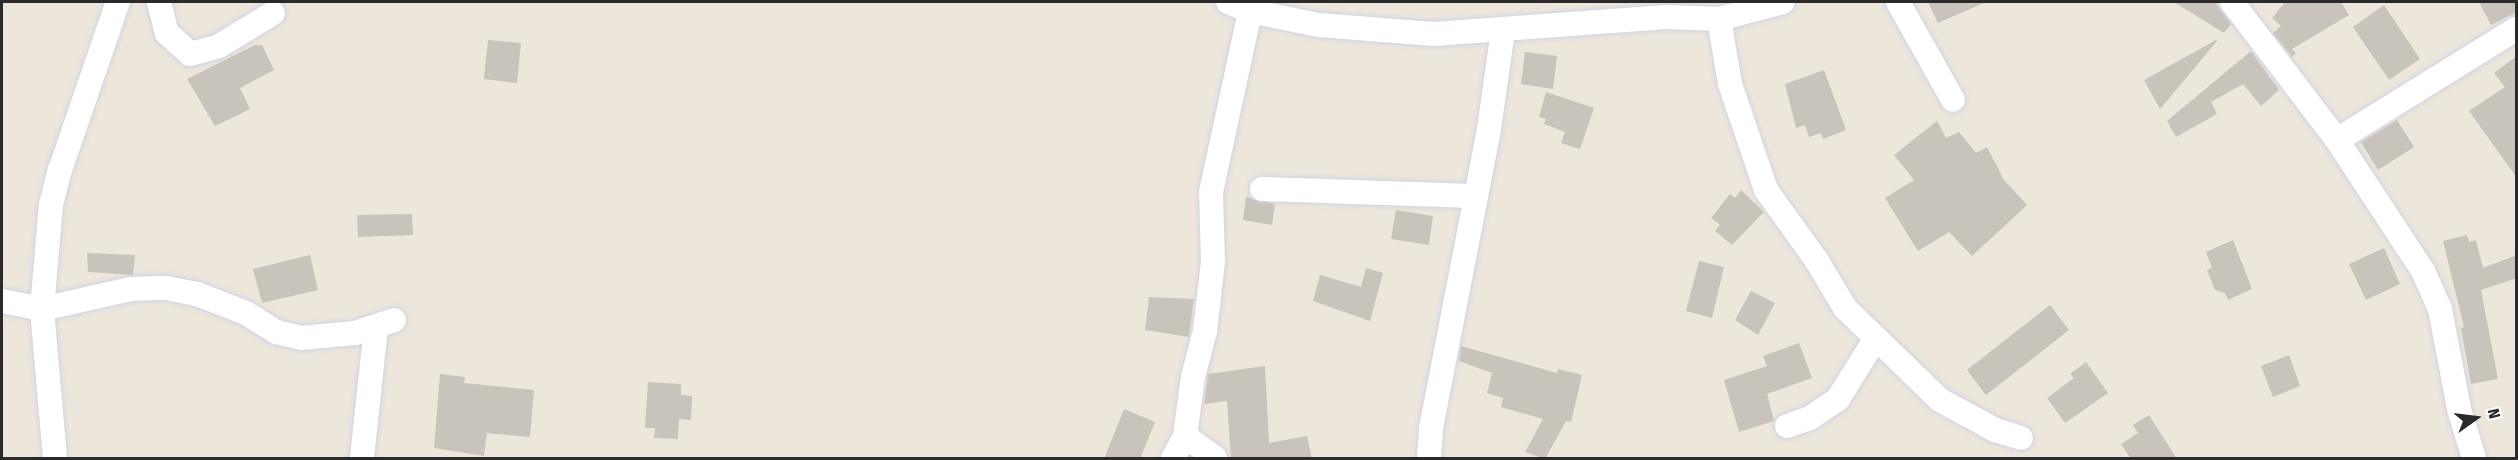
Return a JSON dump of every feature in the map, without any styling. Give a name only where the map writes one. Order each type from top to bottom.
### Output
[{"type":"street","points":[[55,459],[42,309],[51,206],[60,170],[118,2]]},
{"type":"street","points":[[159,2],[166,33],[190,54],[219,46],[273,13]]},
{"type":"street","points":[[1228,2],[1250,11],[1377,32],[1503,31],[1666,17],[1719,19],[1783,2]]},
{"type":"street","points":[[1898,2],[1953,100]]},
{"type":"street","points":[[2232,2],[2337,140],[2396,226],[2432,290],[2440,309],[2459,409],[2474,459]]},
{"type":"street","points":[[1173,459],[1185,436],[1211,295],[1211,192],[1250,11]]},
{"type":"street","points":[[1719,19],[1730,84],[1766,190],[1817,261],[1845,308],[1940,400],[1995,430],[2021,438]]},
{"type":"street","points":[[2337,140],[2517,29]]},
{"type":"street","points":[[1429,459],[1431,428],[1476,196],[1503,31]]},
{"type":"street","points":[[1262,189],[1476,196]]},
{"type":"street","points":[[2,301],[42,309],[131,289],[166,288],[197,294],[246,313],[276,332],[301,338],[385,324],[362,459]]},
{"type":"street","points":[[1787,426],[1810,418],[1838,399],[1876,338]]},
{"type":"street","points":[[1185,436],[1215,459]]},
{"type":"building","points":[[1928,2],[1986,2],[1938,23]]},
{"type":"building","points":[[2174,2],[2215,2],[2231,24],[2224,33]]},
{"type":"building","points":[[2285,2],[2341,2],[2349,15],[2292,49],[2296,53],[2292,57],[2273,33],[2281,26],[2272,18]]},
{"type":"building","points":[[2479,2],[2517,2],[2517,12],[2491,25]]},
{"type":"building","points":[[2384,5],[2420,59],[2389,80],[2353,27]]},
{"type":"building","points":[[488,40],[521,43],[517,83],[484,79]]},
{"type":"building","points":[[2217,41],[2160,109],[2144,80]]},
{"type":"building","points":[[255,45],[262,45],[274,70],[240,88],[250,109],[215,126],[187,79]]},
{"type":"building","points":[[2251,51],[2279,90],[2261,106],[2243,84],[2211,102],[2217,114],[2176,137],[2167,121]]},
{"type":"building","points":[[1525,52],[1557,56],[1553,89],[1521,84]]},
{"type":"building","points":[[2517,56],[2517,178],[2469,111],[2505,87],[2494,73]]},
{"type":"building","points":[[1824,70],[1846,130],[1823,139],[1821,133],[1809,137],[1805,125],[1796,128],[1785,84]]},
{"type":"building","points":[[1546,92],[1594,108],[1580,149],[1561,143],[1565,132],[1544,124],[1546,119],[1539,117]]},
{"type":"building","points":[[2397,120],[2414,147],[2378,170],[2361,142]]},
{"type":"building","points":[[1937,121],[1946,138],[1959,132],[1976,153],[1987,147],[2004,180],[2027,205],[1972,256],[1949,232],[1918,251],[1885,198],[1914,180],[1894,155]]},
{"type":"building","points":[[1741,190],[1764,212],[1732,245],[1715,231],[1720,225],[1711,218],[1730,194],[1735,198]]},
{"type":"building","points":[[1246,197],[1275,204],[1272,225],[1243,220]]},
{"type":"building","points":[[1396,210],[1433,216],[1429,245],[1391,239]]},
{"type":"building","points":[[412,214],[413,235],[358,237],[357,215]]},
{"type":"building","points":[[2467,235],[2469,242],[2476,240],[2483,268],[2517,255],[2517,278],[2481,290],[2498,379],[2471,384],[2461,328],[2464,327],[2443,241]]},
{"type":"building","points":[[2233,240],[2252,289],[2228,300],[2225,293],[2215,290],[2207,270],[2212,268],[2206,252]]},
{"type":"building","points":[[2384,248],[2400,284],[2366,300],[2349,264]]},
{"type":"building","points":[[87,253],[135,255],[133,275],[88,272]]},
{"type":"building","points":[[310,255],[318,290],[262,303],[253,269]]},
{"type":"building","points":[[1699,261],[1724,267],[1712,318],[1686,311]]},
{"type":"building","points":[[1366,268],[1383,273],[1370,321],[1313,301],[1320,275],[1361,287]]},
{"type":"building","points":[[1751,291],[1775,303],[1758,335],[1735,320]]},
{"type":"building","points":[[1149,297],[1194,299],[1189,337],[1145,330]]},
{"type":"building","points":[[2050,305],[2069,330],[1986,395],[1967,370]]},
{"type":"building","points":[[1799,343],[1812,378],[1767,394],[1774,421],[1739,432],[1724,380],[1767,366],[1763,356]]},
{"type":"building","points":[[1461,346],[1557,373],[1558,369],[1582,375],[1571,422],[1566,421],[1545,459],[1525,452],[1543,419],[1501,407],[1503,398],[1487,393],[1492,373],[1459,361]]},
{"type":"building","points":[[2289,355],[2300,386],[2273,397],[2261,366]]},
{"type":"building","points":[[2086,362],[2108,393],[2065,423],[2047,398],[2074,378],[2070,374]]},
{"type":"building","points":[[1265,366],[1269,443],[1307,436],[1312,459],[1231,459],[1227,401],[1204,404],[1208,374]]},
{"type":"building","points":[[440,374],[465,377],[464,383],[534,390],[530,437],[487,433],[484,456],[434,448]]},
{"type":"building","points":[[648,382],[681,384],[681,395],[692,396],[691,420],[679,419],[678,439],[654,438],[655,428],[645,428]]},
{"type":"building","points":[[1124,409],[1155,422],[1140,459],[1104,459]]},
{"type":"building","points":[[2149,415],[2177,459],[2131,459],[2121,444],[2138,433],[2133,425]]}]
